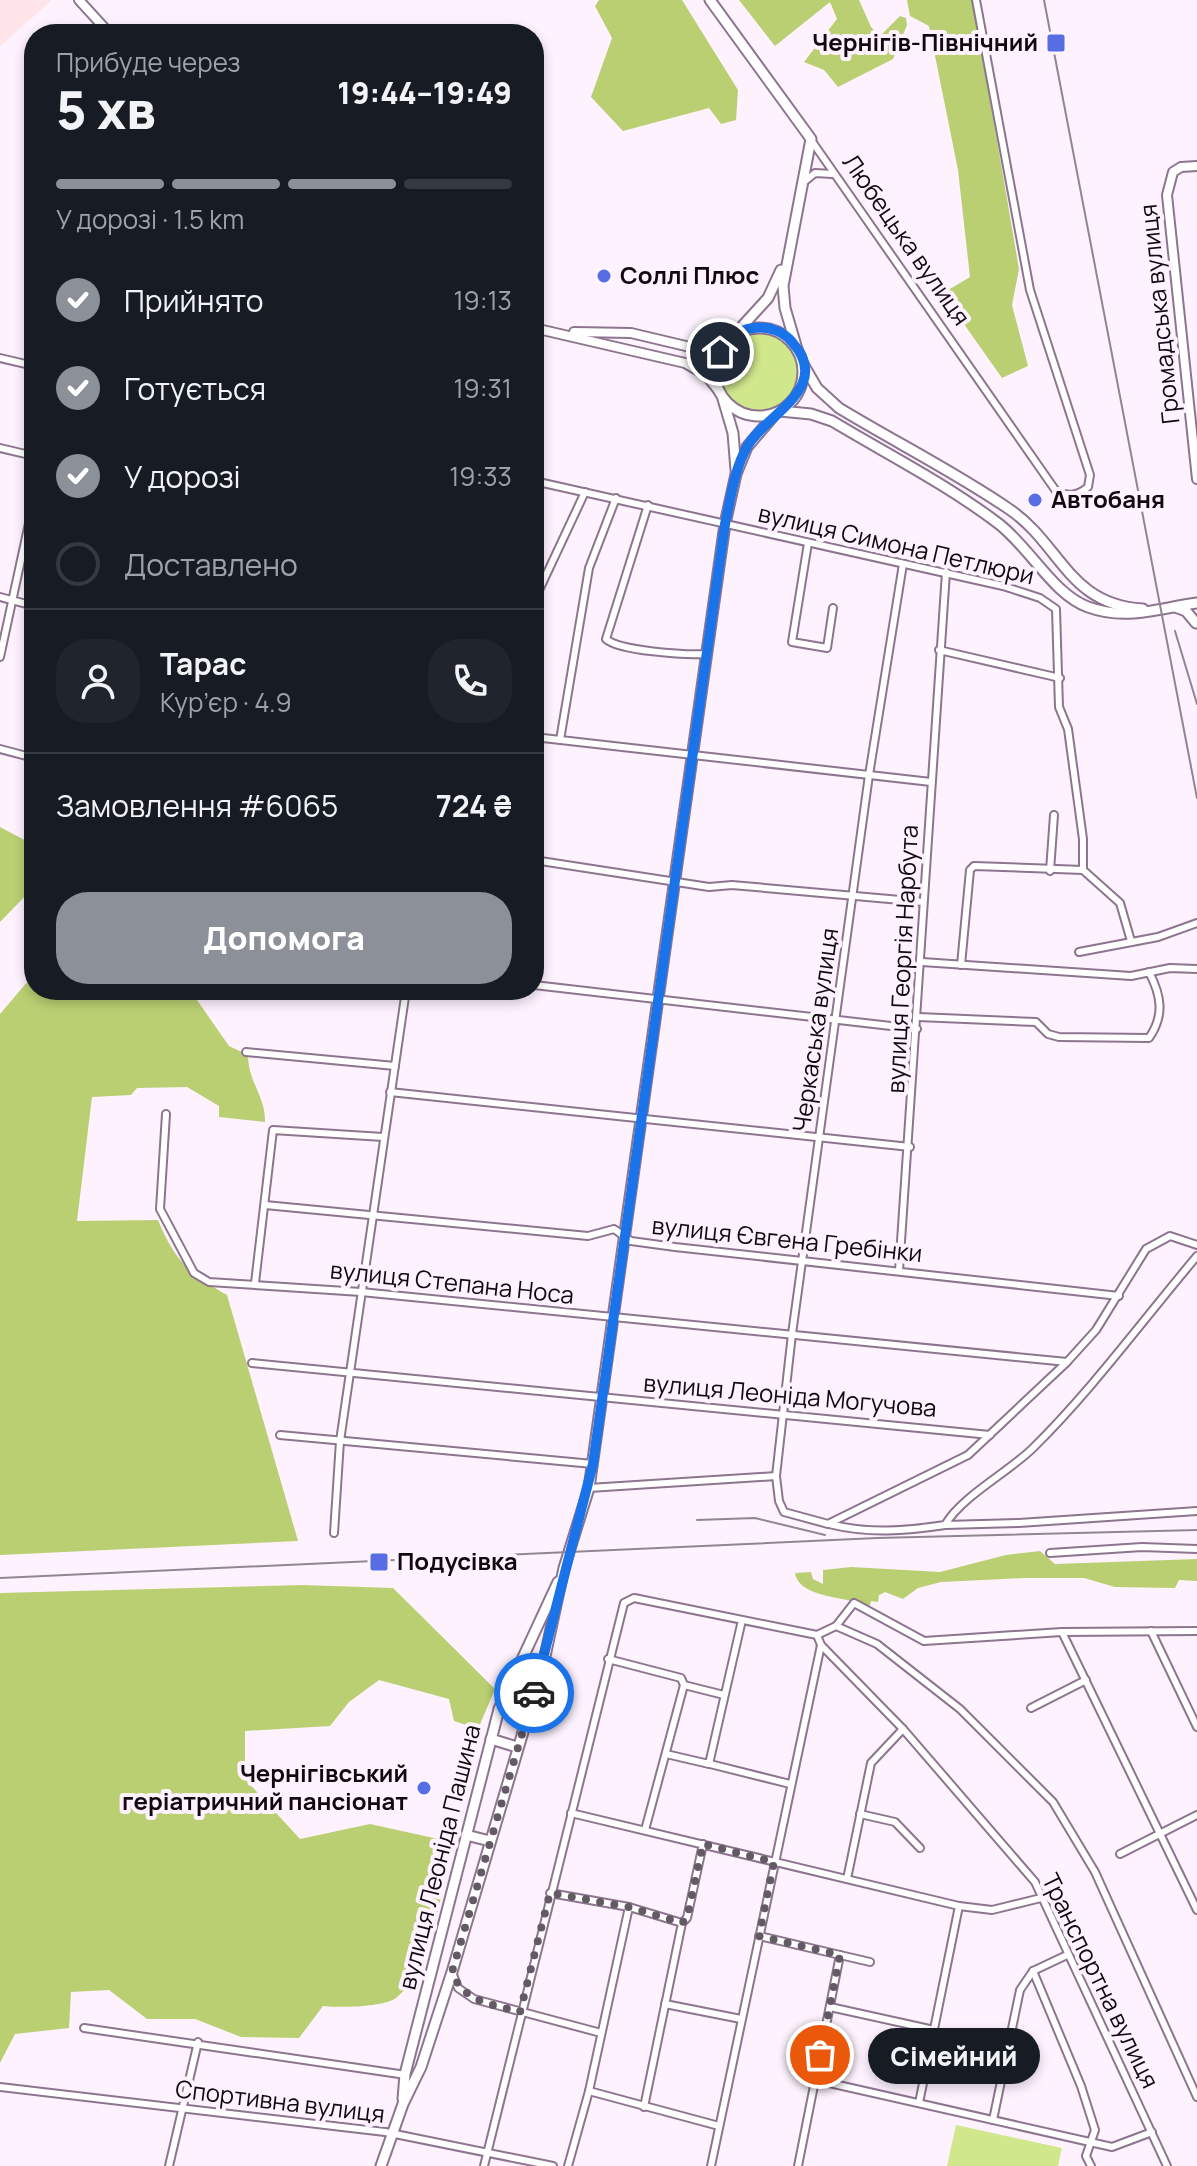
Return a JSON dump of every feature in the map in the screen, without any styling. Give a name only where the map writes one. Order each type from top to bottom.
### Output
[{"type":"main road","name":"Любецька вулиця","points":[[710,0],[811,139]]},
{"type":"main road","points":[[811,139],[786,260],[783,298],[797,349],[817,388],[839,408],[1028,523],[1072,579],[1091,594],[1127,607],[1158,610]]},
{"type":"main road","points":[[736,474],[733,433],[715,378],[717,360],[732,337],[768,298],[786,260]]},
{"type":"main road","points":[[732,337],[750,329],[768,328],[785,335],[797,349]]},
{"type":"main road","points":[[564,1568],[589,1488],[593,1464],[725,524],[736,474],[747,447],[799,392],[803,364]]},
{"type":"main road","points":[[722,396],[743,413],[759,416],[778,412],[824,417],[985,514],[1019,540],[1069,598],[1087,607],[1117,614],[1193,603]]},
{"type":"main road","points":[[1175,607],[1186,611],[1196,624]]},
{"type":"main road","points":[[1196,624],[1197,613]]},
{"type":"main road","name":"вулиця Леоніда Пашина","points":[[403,2104],[405,2074],[491,1739],[511,1680],[564,1568]]},
{"type":"main road","name":"вулиця Леоніда Пашина","points":[[403,2104],[417,2076],[452,1972],[544,1661],[564,1568]]},
{"type":"main road","points":[[491,1739],[517,1747]]},
{"type":"main road","points":[[466,1835],[490,1841]]},
{"type":"main road","points":[[381,2166],[403,2104]]},
{"type":"street","points":[[79,0],[101,24]]},
{"type":"street","name":"Любецька вулиця","points":[[811,139],[1056,491],[1073,495],[1088,487],[1090,475],[1030,290],[976,0]]},
{"type":"street","name":"Громадська вулиця","points":[[1197,166],[1181,167],[1173,172],[1167,195],[1197,479]]},
{"type":"street","points":[[804,182],[815,173],[834,175]]},
{"type":"street","points":[[544,330],[685,363],[706,375],[722,396]]},
{"type":"street","points":[[560,332],[631,333],[690,347],[732,337]]},
{"type":"street","points":[[0,358],[24,364]]},
{"type":"street","points":[[0,448],[24,454]]},
{"type":"street","name":"вулиця Симона Петлюри","points":[[544,483],[946,572],[1028,594],[1056,609],[1059,707],[1068,729],[1083,870]]},
{"type":"street","points":[[544,580],[585,492]]},
{"type":"street","points":[[560,740],[589,568],[616,498]]},
{"type":"street","points":[[648,505],[606,639],[608,643],[682,655],[705,654]]},
{"type":"street","points":[[808,543],[792,642],[827,648],[833,608]]},
{"type":"street","points":[[0,657],[24,548]]},
{"type":"street","name":"Черкаська вулиця","points":[[828,1524],[784,1512],[779,1501],[776,1476],[792,1334],[838,1021],[852,896],[903,564]]},
{"type":"street","name":"вулиця Георгія Нарбута","points":[[899,1271],[910,1147],[946,572]]},
{"type":"street","points":[[0,597],[24,604]]},
{"type":"street","points":[[939,650],[1060,678]]},
{"type":"street","points":[[544,738],[931,782]]},
{"type":"street","points":[[0,749],[24,755]]},
{"type":"street","points":[[1050,871],[1054,815]]},
{"type":"street","points":[[544,862],[675,882],[923,902]]},
{"type":"street","points":[[961,965],[970,870],[974,866],[1083,870],[1120,903],[1131,941]]},
{"type":"street","points":[[1079,952],[1158,937],[1197,923]]},
{"type":"street","points":[[922,962],[1131,976],[1197,969]]},
{"type":"street","points":[[918,1017],[1036,1022],[1048,1034],[1059,1037],[1149,1038],[1158,1022],[1161,999],[1149,972]]},
{"type":"street","points":[[544,986],[917,1029]]},
{"type":"street","points":[[334,1533],[340,1441],[405,1000]]},
{"type":"street","points":[[246,1052],[395,1066]]},
{"type":"street","points":[[390,1092],[910,1147]]},
{"type":"street","name":"вулиця Степана Носа","points":[[166,1114],[160,1209],[194,1273],[209,1282],[361,1292],[1067,1362]]},
{"type":"street","points":[[255,1283],[273,1130],[383,1137]]},
{"type":"street","name":"вулиця Євгена Гребінки","points":[[265,1205],[588,1236],[614,1229],[631,1241],[675,1247],[1119,1296]]},
{"type":"street","points":[[828,1524],[968,1455],[1067,1362],[1119,1296],[1146,1249],[1170,1236],[1197,1245]]},
{"type":"street","points":[[945,1525],[955,1507],[1011,1469],[1054,1427],[1197,1256]]},
{"type":"street","name":"вулиця Леоніда Могучова","points":[[252,1363],[351,1370],[783,1417],[944,1428],[990,1435]]},
{"type":"street","points":[[280,1435],[593,1464]]},
{"type":"street","points":[[589,1488],[776,1476]]},
{"type":"street","points":[[828,1524],[856,1531],[898,1532],[945,1525],[1197,1511]]},
{"type":"street","points":[[1050,1553],[1142,1547],[1197,1549]]},
{"type":"street","points":[[484,2166],[624,1603],[634,1598],[817,1635],[836,1626],[854,1603],[924,1641],[1062,1632],[1197,1631]]},
{"type":"street","points":[[706,1763],[709,1764],[742,1620]]},
{"type":"street","points":[[836,1626],[877,1644],[960,1709],[1053,1802],[1095,1872],[1197,2097]]},
{"type":"street","points":[[1151,1631],[1197,1727]]},
{"type":"street","points":[[1062,1632],[1197,1910]]},
{"type":"street","points":[[711,2166],[821,1645],[817,1635]]},
{"type":"street","name":"Транспортна вулиця","points":[[821,1645],[903,1729],[1008,1847],[1035,1882],[1167,2166]]},
{"type":"street","points":[[608,1659],[681,1678],[684,1685],[645,1830]]},
{"type":"street","points":[[1031,1708],[1086,1680]]},
{"type":"street","points":[[684,1685],[724,1695]]},
{"type":"street","points":[[847,1879],[871,1763],[903,1729]]},
{"type":"street","points":[[666,1754],[790,1784]]},
{"type":"street","points":[[571,1813],[959,1906],[992,1910],[1041,1898]]},
{"type":"street","points":[[860,1814],[895,1822],[920,1848]]},
{"type":"street","points":[[1120,1854],[1197,1815]]},
{"type":"street","points":[[644,2107],[682,1923],[687,1918],[703,1844]]},
{"type":"street","points":[[550,1893],[629,1907],[682,1923]]},
{"type":"street","points":[[919,2103],[959,1906]]},
{"type":"street","points":[[568,2166],[589,2091],[629,1907]]},
{"type":"street","points":[[759,1936],[870,1962]]},
{"type":"street","points":[[798,2166],[840,1955]]},
{"type":"street","points":[[993,2120],[1020,1990],[1033,1971],[1067,1955]]},
{"type":"street","points":[[1033,1971],[1081,2086],[1095,2130],[1086,2156],[1091,2166]]},
{"type":"street","points":[[452,1972],[458,1988],[474,1999],[601,2033]]},
{"type":"street","points":[[665,2004],[741,2019]]},
{"type":"street","points":[[830,2007],[934,2030]]},
{"type":"street","points":[[84,2028],[198,2042],[417,2076]]},
{"type":"street","points":[[169,2166],[198,2042]]},
{"type":"street","points":[[816,2080],[1090,2142],[1122,2145],[1152,2132]]},
{"type":"street","name":"Спортивна вулиця","points":[[0,2087],[394,2133],[553,2166]]},
{"type":"street","points":[[589,2091],[719,2126]]},
{"type":"shaded area","points":[[0,0],[52,0],[24,24],[0,46]]},
{"type":"green space","points":[[599,0],[682,0],[738,90],[736,120],[721,124],[709,108],[623,131],[591,97],[612,38],[595,6]]},
{"type":"green space","points":[[739,0],[859,0],[871,27],[880,36],[900,16],[906,18],[907,25],[893,59],[838,87],[824,70],[804,62],[837,19],[830,2],[775,46]]},
{"type":"green space","points":[[907,0],[973,0],[1019,269],[1012,305],[1028,366],[1002,378],[959,317],[938,296],[970,277],[958,170],[929,26],[910,16]]},
{"type":"green space","points":[[758,333],[773,336],[786,344],[794,357],[797,372],[794,387],[786,400],[773,408],[758,411],[743,408],[730,400],[722,387],[719,372],[722,357],[730,344],[743,336]]},
{"type":"green space","points":[[0,827],[24,840],[24,897],[0,922]]},
{"type":"green space","points":[[24,986],[24,1000],[197,1000],[229,1046],[248,1055],[265,1122],[219,1117],[219,1106],[187,1087],[137,1088],[131,1095],[92,1097],[77,1221],[158,1220],[185,1265],[227,1295],[298,1541],[0,1555],[0,1014]]},
{"type":"green space","points":[[1040,1551],[1055,1564],[1197,1559],[1197,1581],[1179,1580],[1175,1588],[1115,1587],[1084,1578],[941,1582],[918,1588],[903,1599],[885,1592],[879,1595],[878,1602],[871,1601],[870,1606],[815,1592],[799,1582],[795,1573],[811,1572],[813,1579],[823,1584],[823,1570],[851,1567],[940,1572],[1006,1555]]},
{"type":"green space","points":[[302,1585],[393,1588],[495,1689],[478,1729],[454,1721],[449,1699],[379,1680],[349,1702],[330,1726],[245,1731],[245,1779],[300,1839],[370,1824],[452,1842],[440,1904],[420,1967],[409,1984],[390,2001],[350,2007],[323,2006],[299,2038],[241,2037],[195,2019],[147,2019],[109,1990],[71,1992],[69,2028],[15,2034],[0,2063],[0,1593]]},
{"type":"green space","points":[[956,2125],[1062,2148],[1058,2166],[947,2166]]},
{"type":"railway","points":[[1044,0],[1197,798]]},
{"type":"railway","points":[[1175,631],[1197,704]]},
{"type":"railway","points":[[697,1520],[755,1518],[825,1535]]},
{"type":"railway","points":[[0,1578],[877,1538],[1197,1530]]},
{"type":"way so far","points":[[534,1693],[452,1972],[458,1988],[474,1999],[520,2012],[550,1893],[629,1907],[682,1923],[687,1918],[703,1844],[774,1862],[759,1936],[840,1955],[820,2055]]},
{"type":"place","name":"Чернігів-Північний","points":[[1056,43]]},
{"type":"place","name":"Соллі Плюс","points":[[604,276]]},
{"type":"place","name":"Автобаня","points":[[1035,500]]},
{"type":"place","name":"Подусівка","points":[[379,1562]]},
{"type":"place","name":"Чернігівський геріатричний пансіонат","points":[[424,1788]]},
{"type":"place","name":"Сімейний","points":[[820,2055]]},
{"type":"route","points":[[534,1693],[593,1464],[725,524],[736,474],[747,447],[776,413],[794,400],[803,383],[801,356],[792,341],[777,331],[759,328],[741,332],[730,339],[720,352]]}]
